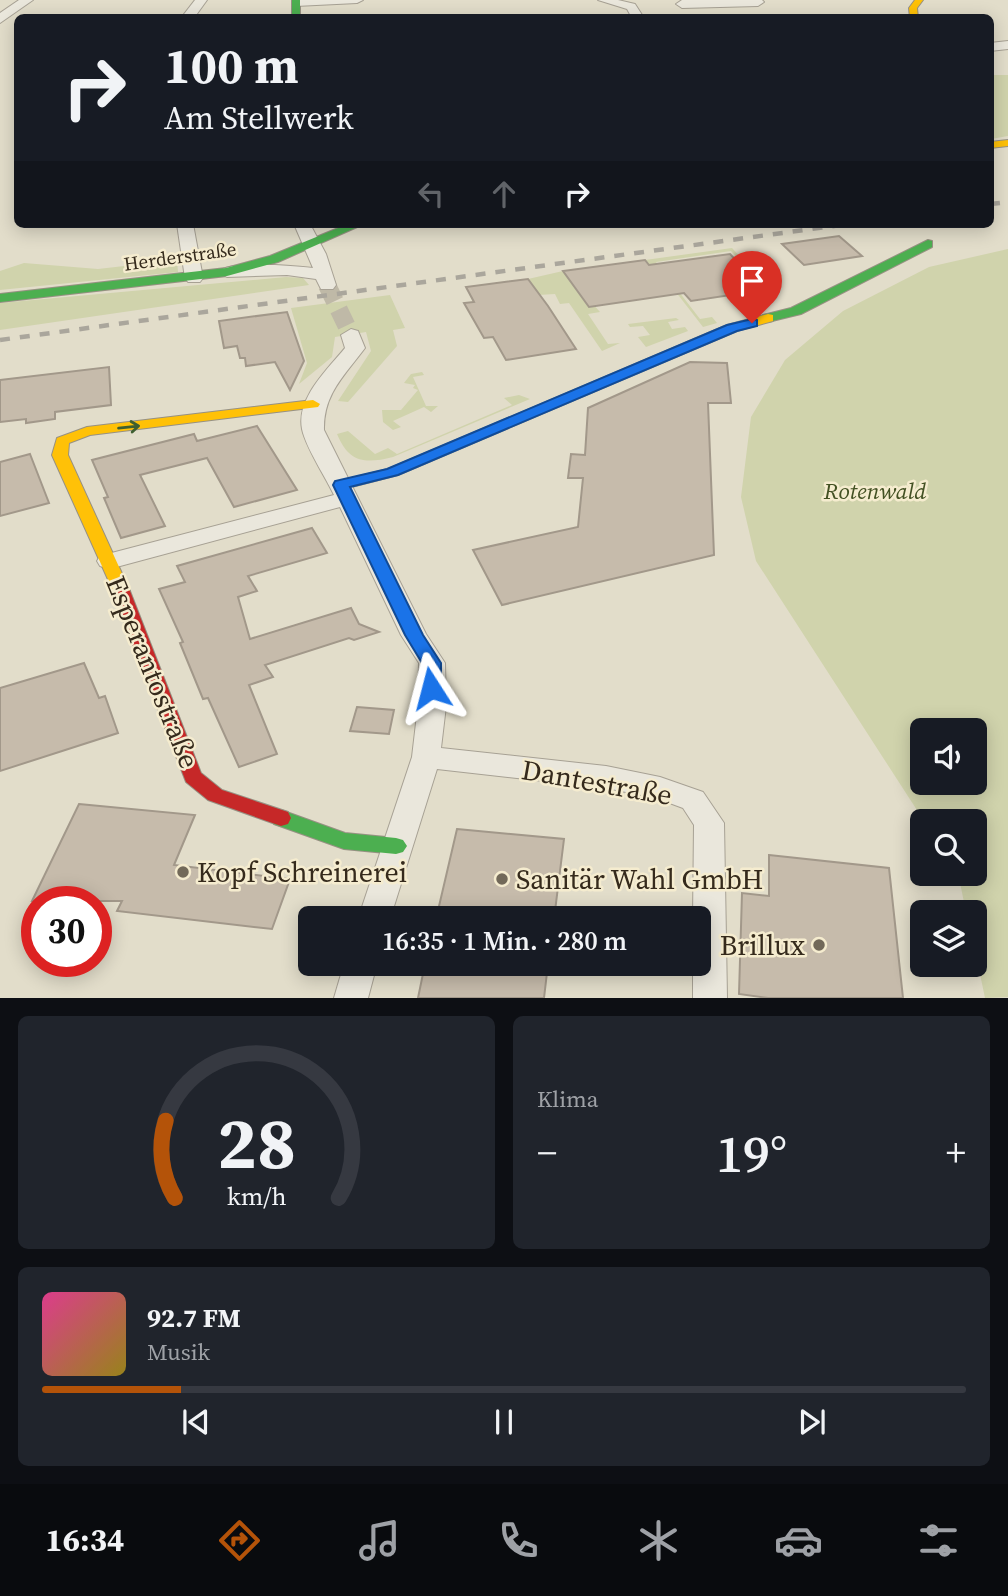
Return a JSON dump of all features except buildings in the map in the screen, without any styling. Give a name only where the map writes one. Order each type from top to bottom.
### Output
[{"type":"street","points":[[0,19],[27,0]]},
{"type":"street","points":[[190,14],[201,0]]},
{"type":"street","points":[[296,6],[357,0]]},
{"type":"street","points":[[604,0],[631,6],[636,14]]},
{"type":"street","points":[[682,4],[760,4]]},
{"type":"street","points":[[186,228],[194,278]]},
{"type":"street","points":[[304,228],[324,279]]},
{"type":"street","name":"Herderstraße","points":[[0,298],[194,278],[227,272],[274,259],[349,228]]},
{"type":"street","points":[[344,491],[732,328],[796,311],[928,244]]},
{"type":"street","points":[[227,272],[287,270],[324,279]]},
{"type":"street","points":[[351,335],[355,348],[322,388],[313,404],[313,430],[414,635],[432,663],[432,706],[426,757],[378,906]]},
{"type":"street","name":"Esperantostraße","points":[[313,404],[88,432],[62,441],[60,455],[109,561],[193,778],[215,795],[320,833],[344,841],[396,846]]},
{"type":"street","name":"Esperantostraße","points":[[109,561],[344,491]]},
{"type":"street","name":"Dantestraße","points":[[426,757],[606,778],[660,788],[693,800],[709,823],[710,998]]},
{"type":"street","points":[[351,998],[357,976]]},
{"type":"green space","points":[[994,75],[1008,75],[1008,136],[994,138]]},
{"type":"green space","points":[[732,248],[768,287],[764,287],[731,251],[656,262],[700,319],[712,317],[717,323],[703,327],[679,296],[645,260]]},
{"type":"green space","name":"Rotenwald","points":[[1008,249],[1008,997],[985,998],[981,977],[987,977],[987,900],[964,900],[961,886],[987,886],[987,809],[916,809],[756,561],[741,497],[751,417],[785,360],[843,311],[929,267]]},
{"type":"green space","points":[[177,260],[178,272],[0,290],[0,271],[24,263],[98,269]]},
{"type":"green space","points":[[563,271],[600,312],[588,314],[608,344],[620,343],[602,351],[569,303],[560,304],[555,294],[538,295],[528,279]]},
{"type":"green space","points":[[286,277],[303,278],[309,285],[0,330],[0,303]]},
{"type":"green space","points":[[390,295],[405,328],[393,330],[397,346],[348,402],[338,401],[371,351],[366,332],[335,337],[332,357],[299,384],[307,363],[291,308]]},
{"type":"green space","points":[[676,318],[679,320],[668,322],[672,329],[685,327],[688,331],[646,347],[638,337],[650,335],[643,326],[630,327],[628,324]]},
{"type":"green space","points":[[422,372],[424,375],[413,377],[426,406],[438,406],[431,412],[424,407],[393,421],[401,427],[393,430],[383,422],[382,410],[401,410],[418,390],[413,388],[415,385],[404,383],[411,374]]},
{"type":"green space","points":[[519,395],[530,399],[393,457],[359,459],[347,451],[337,434],[348,431],[375,454],[388,448],[397,454],[512,405],[504,398]]},
{"type":"tunnel","points":[[327,285],[351,335]]},
{"type":"railway","points":[[994,204],[1008,202]]},
{"type":"railway","points":[[0,340],[819,228]]},
{"type":"traffic: fast","points":[[296,0],[296,14]]},
{"type":"traffic: fast","points":[[0,298],[227,272],[274,259],[348,228]]},
{"type":"traffic: fast","points":[[768,318],[796,311],[928,244]]},
{"type":"traffic: fast","points":[[281,818],[344,841],[396,846]]},
{"type":"traffic: slow","points":[[914,14],[913,8],[919,0]]},
{"type":"traffic: slow","points":[[994,145],[1008,143]]},
{"type":"traffic: slow","points":[[340,485],[393,472],[732,328],[768,318]]},
{"type":"traffic: slow","points":[[121,591],[60,455],[62,441],[87,431],[313,404]]},
{"type":"traffic: jam","points":[[121,591],[193,777],[215,795],[281,818]]},
{"type":"place","name":"Kopf Schreinerei","points":[[183,872]]},
{"type":"place","name":"Sanitär Wahl GmbH","points":[[502,879]]},
{"type":"place","name":"Brillux","points":[[819,945]]},
{"type":"route","points":[[431,688],[432,663],[414,635],[341,485],[393,472],[732,328],[752,323]]}]
